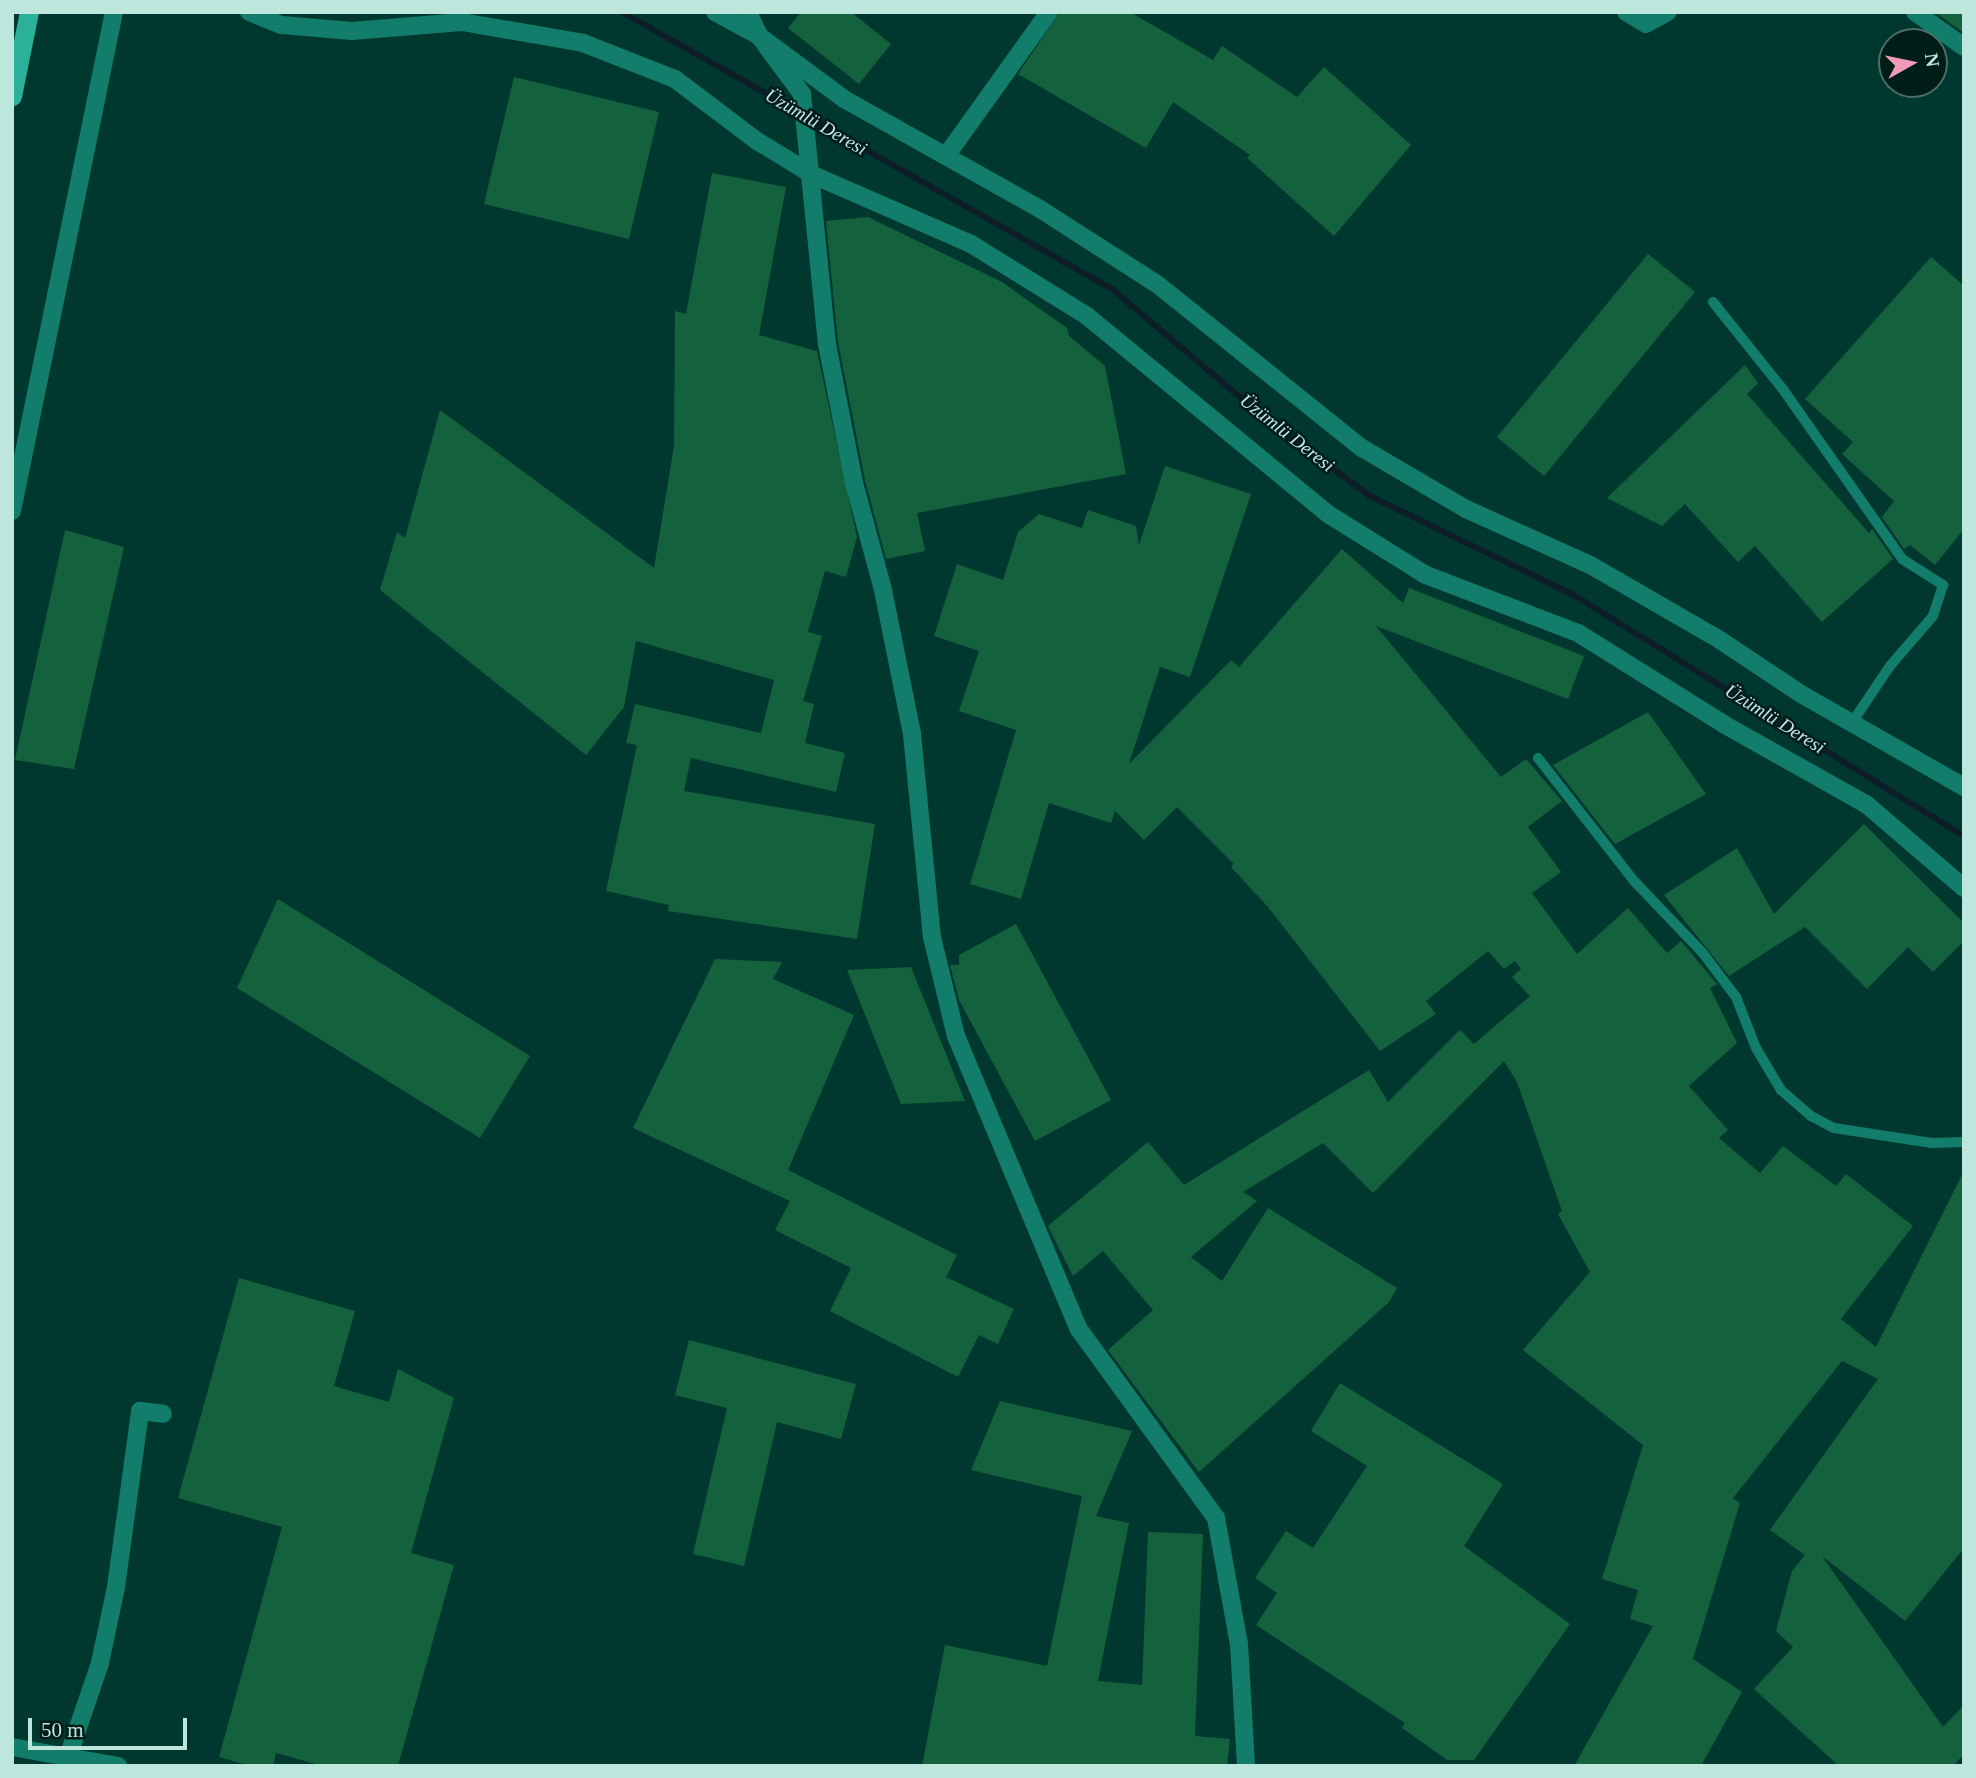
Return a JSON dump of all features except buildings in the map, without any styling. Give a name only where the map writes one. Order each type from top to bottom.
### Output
[{"type":"highway","points":[[12,96],[29,12]]},
{"type":"street","points":[[12,511],[114,12]]},
{"type":"street","points":[[248,12],[282,25],[352,31],[462,22],[583,43],[675,79],[757,141],[813,175],[971,244],[1087,316],[1328,514],[1426,575],[1578,633],[1725,725],[1866,804],[1964,888]]},
{"type":"street","points":[[715,12],[759,36],[844,99],[1040,209],[1157,284],[1362,448],[1466,509],[1592,566],[1851,724],[1964,787]]},
{"type":"street","points":[[748,12],[759,36],[802,100],[813,175],[827,344],[854,483],[883,590],[912,734],[932,937],[956,1036],[1078,1328],[1216,1518],[1239,1644],[1245,1766]]},
{"type":"street","points":[[946,156],[1049,12]]},
{"type":"street","points":[[1626,12],[1646,24],[1668,12]]},
{"type":"street","points":[[1915,12],[1964,47]]},
{"type":"street","points":[[68,1757],[100,1664],[140,1411],[163,1415]]},
{"type":"street","points":[[12,1747],[118,1766]]},
{"type":"lane","points":[[1713,302],[1782,388],[1902,559],[1943,585],[1933,617],[1890,666],[1851,724]]},
{"type":"lane","points":[[1538,758],[1634,882],[1722,979],[1781,1090],[1811,1116],[1834,1128],[1932,1143],[1964,1142]]},
{"type":"waterway","name":"Üzümlü Deresi","points":[[622,12],[1112,289],[1266,419],[1370,496],[1572,594],[1964,836]]}]
